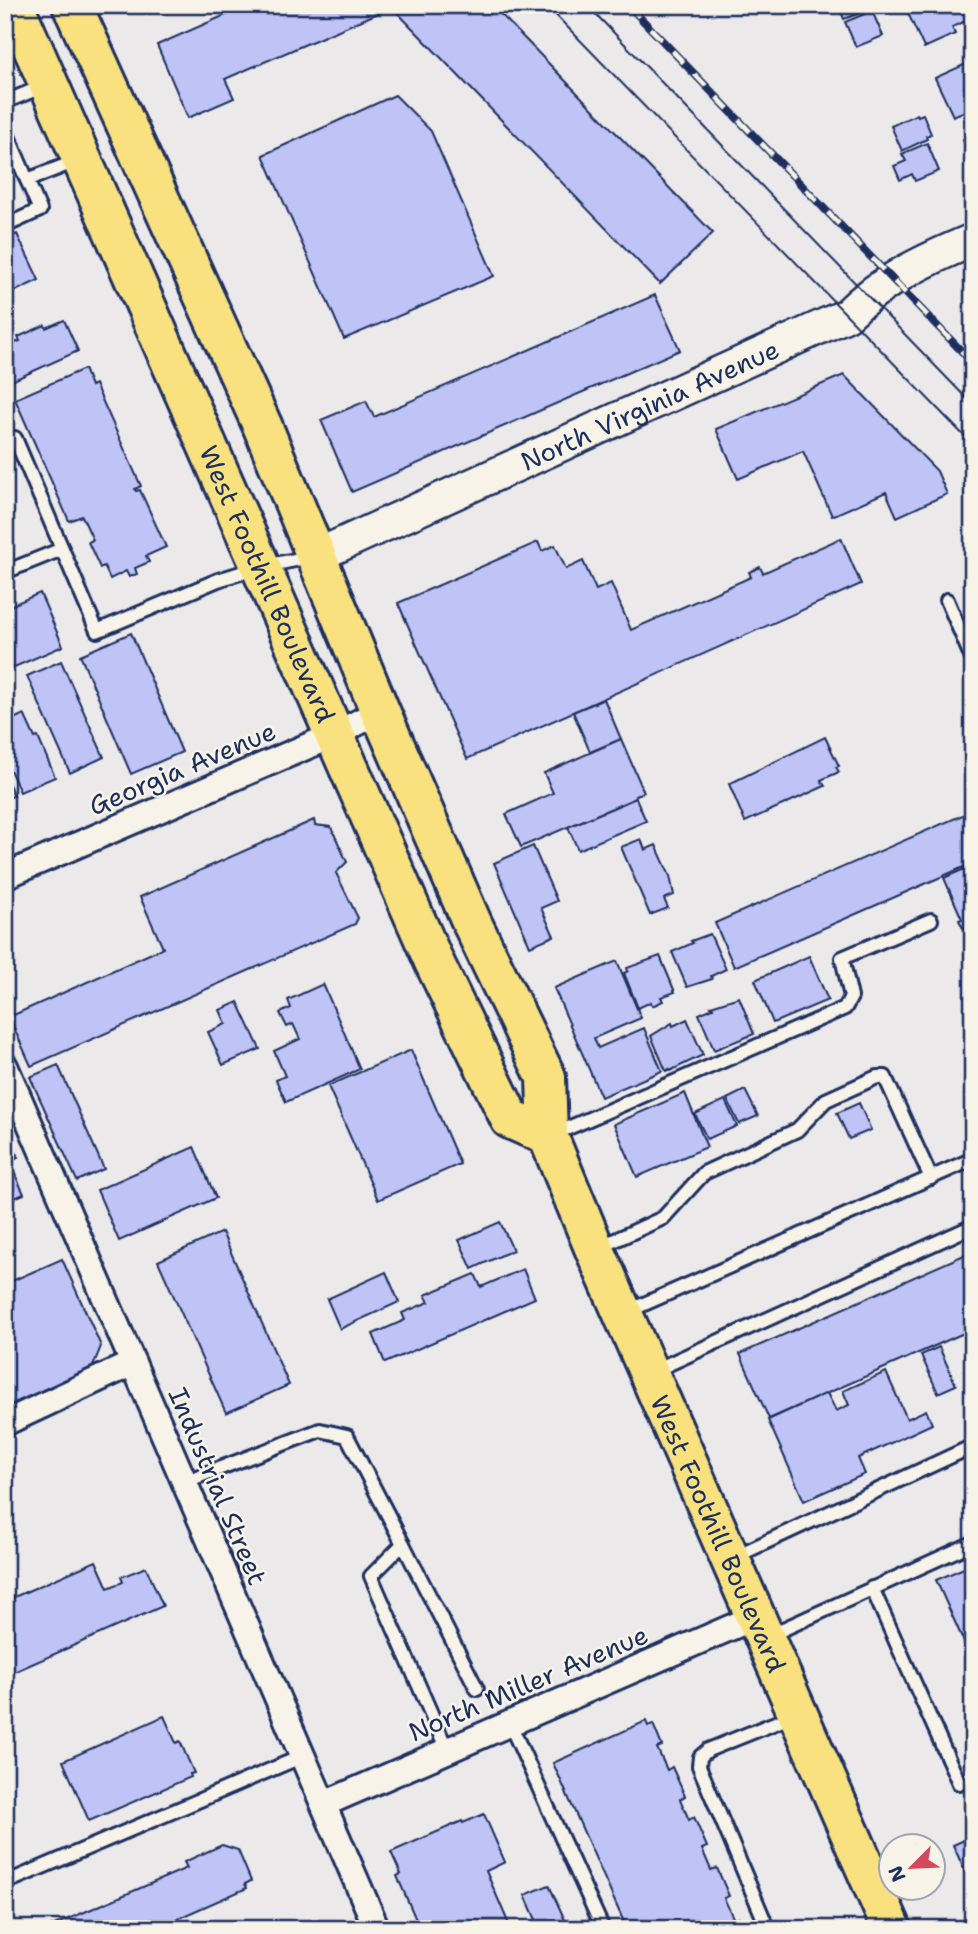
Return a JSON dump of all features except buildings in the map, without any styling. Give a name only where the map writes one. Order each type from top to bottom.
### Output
[{"type":"main road","name":"West Foothill Boulevard","points":[[15,5],[435,964],[510,1119],[548,1136]]},
{"type":"main road","name":"West Foothill Boulevard","points":[[72,5],[262,425],[380,711],[472,923],[546,1077],[548,1136],[595,1250],[892,1929]]},
{"type":"street","name":"North Virginia Avenue","points":[[317,555],[846,315],[866,295],[891,279],[973,240]]},
{"type":"street","name":"Georgia Avenue","points":[[5,876],[336,734],[380,711]]},
{"type":"street","name":"Industrial Street","points":[[5,1066],[377,1929]]},
{"type":"street","points":[[5,1423],[133,1363]]},
{"type":"street","name":"North Miller Avenue","points":[[324,1804],[510,1724],[760,1627]]},
{"type":"lane","points":[[5,102],[50,83]]},
{"type":"lane","points":[[5,129],[40,210],[5,226]]},
{"type":"lane","points":[[27,180],[83,158]]},
{"type":"lane","points":[[15,438],[97,631],[218,580],[260,567],[317,555]]},
{"type":"lane","points":[[5,572],[62,549]]},
{"type":"lane","points":[[947,600],[973,661]]},
{"type":"lane","points":[[548,1136],[845,1008],[851,997],[842,958],[931,920]]},
{"type":"lane","points":[[595,1250],[663,1218],[704,1173],[797,1130],[826,1100],[877,1077],[885,1077],[931,1178]]},
{"type":"lane","points":[[623,1314],[973,1159]]},
{"type":"lane","points":[[649,1373],[973,1226]]},
{"type":"lane","points":[[184,1482],[320,1430],[347,1436],[477,1689]]},
{"type":"lane","points":[[730,1559],[973,1447]]},
{"type":"lane","points":[[760,1627],[872,1588],[973,1543]]},
{"type":"lane","points":[[403,1544],[371,1576],[447,1750]]},
{"type":"lane","points":[[872,1588],[959,1783]]},
{"type":"lane","points":[[768,1929],[699,1766],[700,1757],[708,1750],[797,1714]]},
{"type":"lane","points":[[510,1724],[603,1929]]},
{"type":"lane","points":[[5,1884],[303,1756]]},
{"type":"tram line","points":[[546,5],[973,445]]},
{"type":"tram line","points":[[587,5],[973,405]]},
{"type":"railway","points":[[628,5],[973,363]]}]
